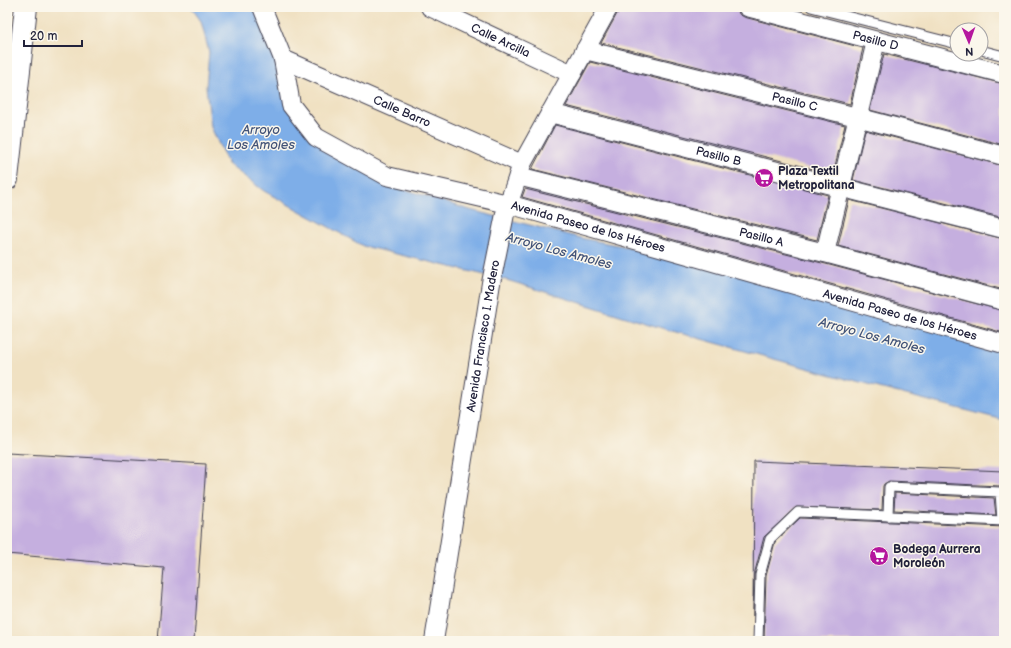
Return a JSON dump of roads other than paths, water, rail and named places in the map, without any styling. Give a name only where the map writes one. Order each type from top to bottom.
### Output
[{"type":"main road","points":[[7,179],[26,7]]},
{"type":"street","name":"Avenida Paseo de los Héroes","points":[[262,7],[283,59],[291,105],[316,137],[387,176],[1004,344]]},
{"type":"street","name":"Calle Arcilla","points":[[430,7],[572,74]]},
{"type":"street","name":"Avenida Francisco I. Madero","points":[[434,641],[490,283],[507,209],[520,170],[609,7]]},
{"type":"street","name":"Pasillo D","points":[[747,7],[1004,74]]},
{"type":"street","points":[[825,253],[876,40]]},
{"type":"street","name":"Pasillo C","points":[[585,50],[857,117],[1004,156]]},
{"type":"street","name":"Calle Barro","points":[[283,59],[520,170]]},
{"type":"street","name":"Pasillo B","points":[[550,113],[1004,229]]},
{"type":"street","name":"Pasillo A","points":[[520,170],[1004,301]]},
{"type":"lane","points":[[811,7],[949,42]]},
{"type":"lane","points":[[989,52],[1004,56]]},
{"type":"lane","points":[[758,641],[760,575],[770,539],[798,512],[888,516],[1003,521],[1000,492],[889,487],[888,516]]},
{"type":"water","name":"Arroyo Los Amoles","points":[[191,7],[258,7],[279,59],[287,106],[385,183],[470,210],[585,239],[703,261],[1004,346],[1004,420],[883,389],[665,329],[510,281],[363,246],[264,191],[228,164],[211,127],[206,87],[209,52],[201,21]]},
{"type":"place","name":"Plaza Textil Metropolitana","points":[[764,178]]},
{"type":"place","name":"Bodega Aurrera Moroleón","points":[[879,556]]}]
